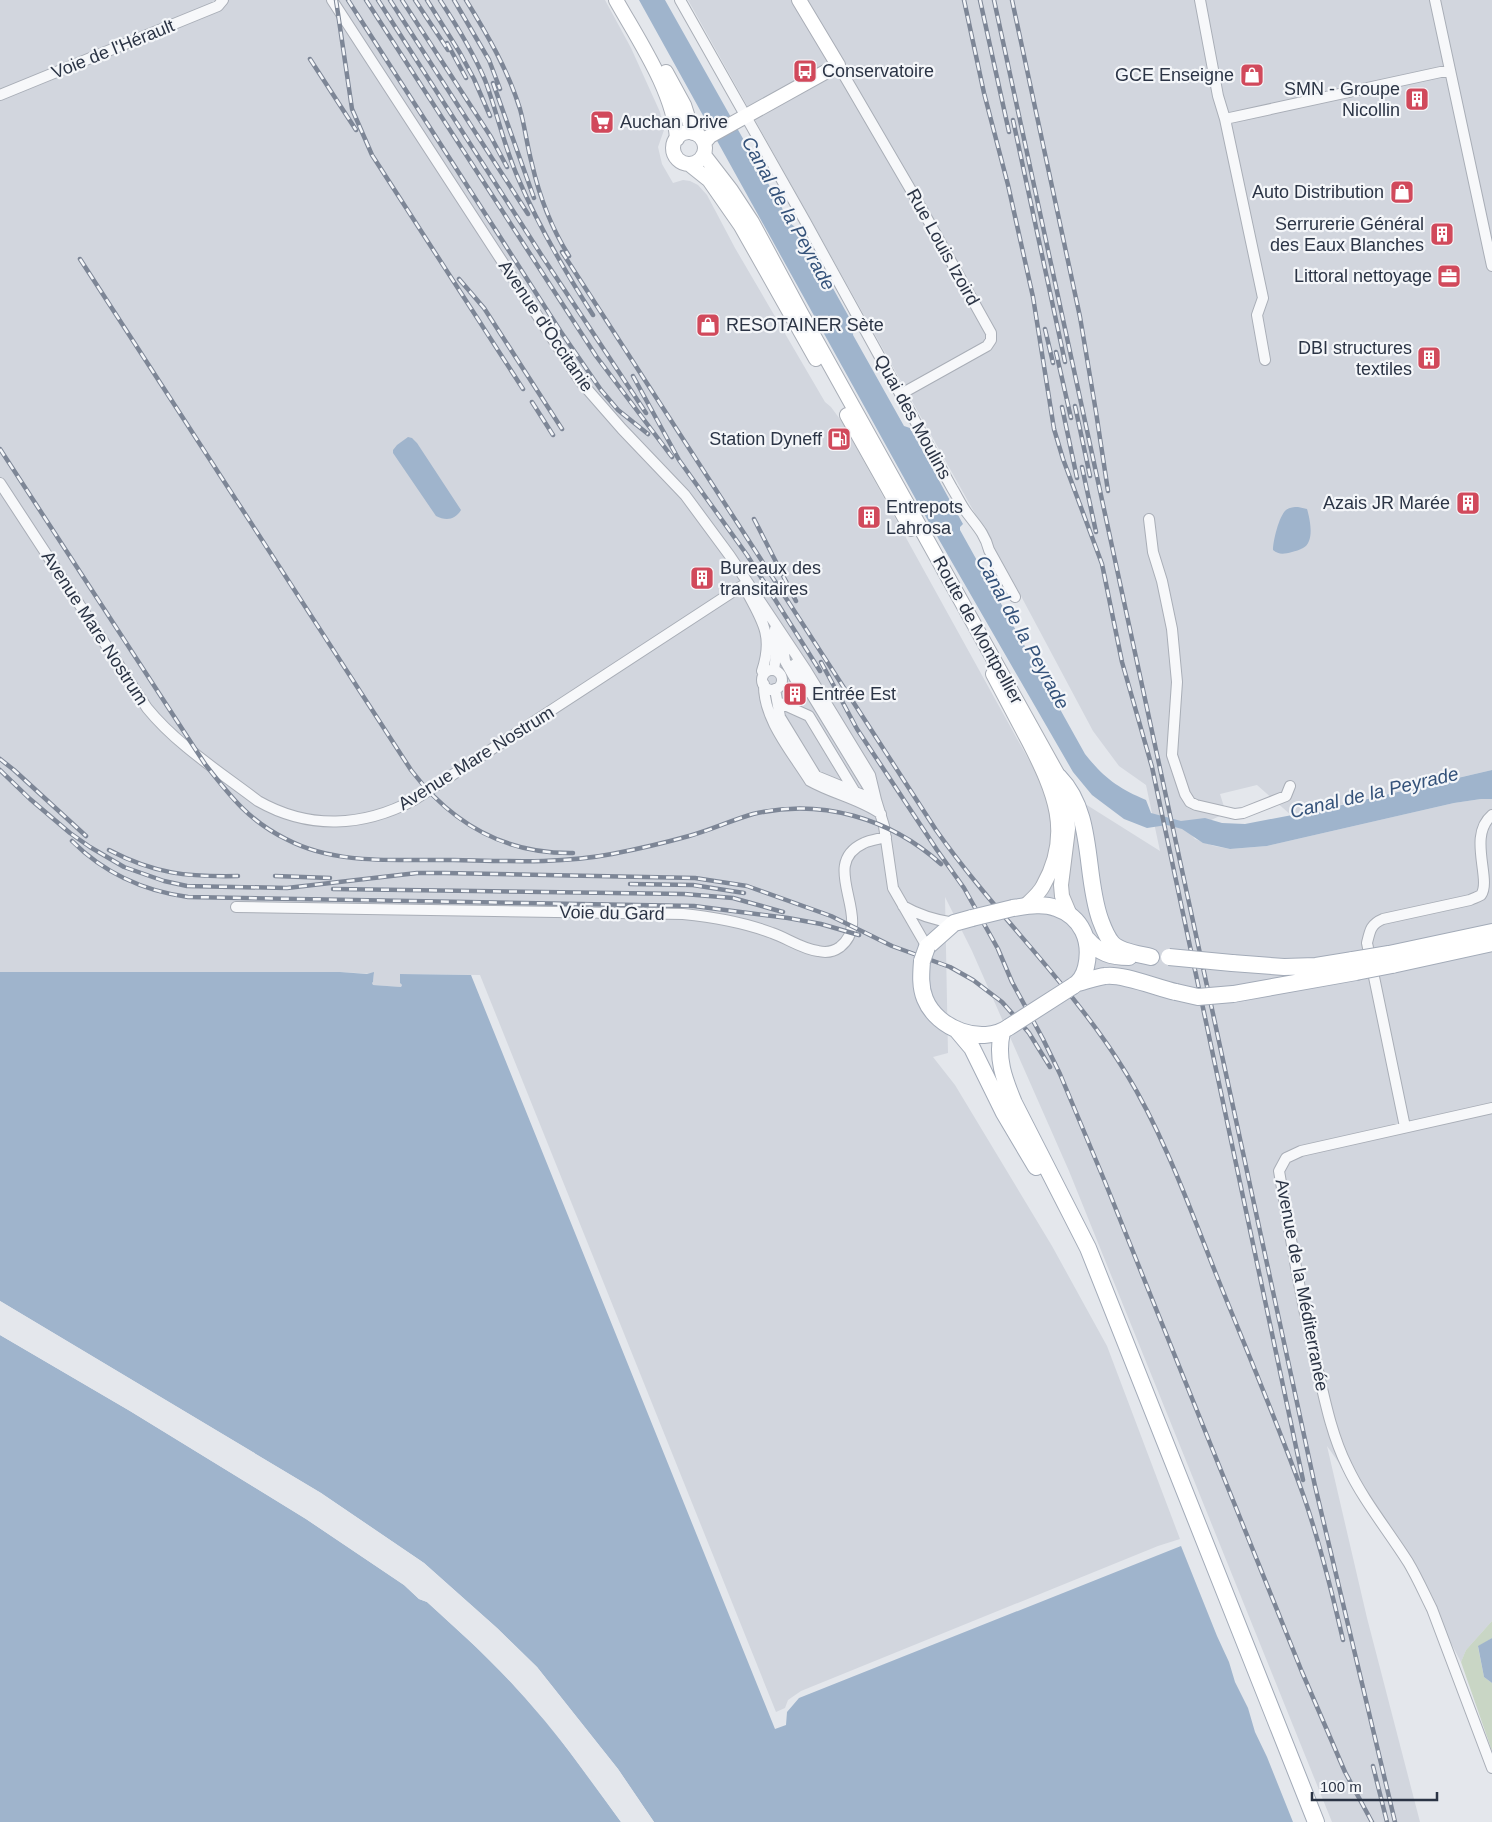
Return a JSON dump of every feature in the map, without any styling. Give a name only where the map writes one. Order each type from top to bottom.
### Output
[{"type":"main road","points":[[616,0],[664,88],[676,131],[677,139],[674,148],[676,157],[680,161],[689,164],[698,162],[703,141],[625,0]]},
{"type":"main road","points":[[703,141],[838,65],[799,0]]},
{"type":"main road","points":[[677,139],[684,133],[703,141]]},
{"type":"main road","name":"Route de Montpellier","points":[[703,141],[752,222],[1059,777],[1067,812],[1068,829],[1061,885],[1062,896],[1070,915]]},
{"type":"main road","name":"Route de Montpellier","points":[[689,164],[709,180],[741,226],[765,266],[994,676],[1050,783],[1058,813],[1057,845],[1052,864],[1042,888],[1019,907]]},
{"type":"main road","points":[[1059,777],[1066,784],[1076,803],[1083,825],[1095,906],[1105,932],[1112,944],[1124,950],[1151,957]]},
{"type":"main road","points":[[1355,966],[1284,967],[1232,964],[1169,957],[1116,957],[1094,947],[1087,939],[1081,927],[1070,915],[1055,907],[1042,905],[1019,907],[954,923],[924,954],[920,984],[924,998],[930,1009],[939,1019],[969,1034],[990,1034],[1006,1029],[1076,985],[1107,975],[1119,976],[1198,997],[1233,994],[1355,966],[1492,943]]},
{"type":"main road","points":[[1391,959],[1492,932]]},
{"type":"main road","points":[[1076,985],[1085,970],[1088,956],[1087,939]]},
{"type":"main road","points":[[956,1029],[972,1048],[1004,1113],[1099,1277]]},
{"type":"main road","points":[[1006,1029],[999,1046],[999,1057],[1010,1096],[1088,1248],[1316,1822]]},
{"type":"street","name":"Voie de l'Hérault","points":[[0,95],[218,6],[223,0]]},
{"type":"street","name":"Avenue d'Occitanie","points":[[332,0],[580,380],[622,429],[685,495],[774,622],[781,635],[786,661],[793,677],[859,783],[876,800],[882,814],[893,888],[924,954]]},
{"type":"street","name":"Quai des Moulins","points":[[680,0],[742,119],[901,394],[967,513],[978,526],[1015,597]]},
{"type":"street","points":[[1200,0],[1218,96],[1225,120],[1263,298],[1257,315],[1265,360]]},
{"type":"street","points":[[1435,0],[1492,266]]},
{"type":"street","name":"Rue Louis Izoird","points":[[838,65],[992,333],[991,340],[987,346],[901,394]]},
{"type":"street","points":[[1225,120],[1450,70]]},
{"type":"street","name":"Avenue Mare Nostrum","points":[[0,483],[146,708],[158,722],[258,801],[272,809],[313,821],[338,822],[361,820],[396,809],[414,800],[748,583]]},
{"type":"street","points":[[1149,519],[1153,552],[1162,581],[1173,638],[1177,682],[1172,755],[1188,798],[1196,805],[1224,812],[1243,813],[1286,796],[1290,786]]},
{"type":"street","points":[[748,583],[748,594],[762,620],[766,636],[763,697],[769,715],[810,781],[820,787],[869,805],[882,814]]},
{"type":"street","points":[[774,622],[776,655],[774,670]]},
{"type":"street","points":[[769,670],[774,670],[780,673],[782,679],[780,685],[775,689],[768,688],[763,677],[769,670]]},
{"type":"street","points":[[775,689],[780,718],[816,776],[876,800]]},
{"type":"street","points":[[778,702],[809,716],[856,792]]},
{"type":"street","points":[[1405,1127],[1368,942],[1370,931],[1375,923],[1383,919],[1470,900],[1482,895],[1488,887],[1490,878],[1482,829],[1486,820],[1492,815]]},
{"type":"street","name":"Voie du Gard","points":[[236,908],[682,914],[740,923],[771,932],[815,951],[832,951],[847,941],[853,926],[844,866],[848,855],[855,848],[866,842],[886,837]]},
{"type":"street","points":[[902,906],[919,915],[954,923]]},
{"type":"street","name":"Avenue de la Méditerranée","points":[[1492,1108],[1301,1151],[1286,1158],[1279,1171],[1305,1318],[1323,1393],[1338,1444],[1364,1498],[1408,1562],[1424,1592],[1492,1768]]},
{"type":"shaded area","points":[[0,0],[605,0],[631,48],[660,112],[664,130],[658,147],[662,164],[673,183],[683,180],[690,181],[698,185],[707,195],[735,248],[825,402],[842,422],[1036,773],[1160,851],[1146,785],[1119,766],[1093,731],[1021,596],[688,0],[1492,0],[1492,770],[1292,816],[1257,785],[1220,794],[1226,813],[1188,831],[1195,839],[1214,846],[1230,849],[1267,846],[1454,803],[1492,799],[1492,1621],[1466,1650],[1461,1662],[1424,1592],[1364,1498],[1327,1446],[1367,1618],[1420,1822],[1332,1822],[1069,1171],[972,951],[945,897],[948,1053],[933,1057],[955,1085],[1052,1246],[1107,1346],[1180,1539],[1158,1546],[801,1691],[788,1700],[785,1708],[776,1712],[480,975],[400,974],[401,987],[373,985],[374,974],[340,972],[0,972]]},
{"type":"green space","points":[[1492,1621],[1492,1638],[1478,1647],[1484,1677],[1492,1683],[1492,1751],[1461,1662],[1466,1650]]},
{"type":"water","points":[[639,0],[665,0],[791,224],[801,231],[854,326],[853,335],[904,426],[910,428],[963,524],[960,530],[1085,754],[1105,776],[1127,791],[1146,800],[1151,813],[1181,821],[1205,818],[1222,823],[1245,824],[1329,808],[1492,770],[1492,799],[1454,803],[1267,846],[1230,849],[1203,843],[1182,829],[1167,825],[1147,828],[1124,819],[1092,795],[1073,772],[919,505]]},
{"type":"water","points":[[408,437],[417,443],[461,510],[453,518],[443,519],[436,516],[393,453],[397,445]]},
{"type":"water","points":[[1292,507],[1307,509],[1311,530],[1309,541],[1307,545],[1299,550],[1284,554],[1277,553],[1273,550],[1273,546],[1283,513]]},
{"type":"water","points":[[0,972],[340,972],[367,974],[374,972],[373,985],[401,987],[400,974],[471,975],[775,1729],[786,1725],[787,1712],[799,1698],[1181,1546],[1293,1822],[654,1822],[618,1769],[537,1667],[497,1628],[424,1563],[321,1493],[0,1301]]},
{"type":"water","points":[[0,1335],[130,1411],[306,1519],[404,1585],[419,1599],[427,1602],[483,1654],[529,1703],[570,1753],[621,1822],[0,1822]]},
{"type":"water","points":[[1492,1638],[1492,1683],[1484,1677],[1478,1646]]},
{"type":"pier","points":[[0,1301],[321,1493],[424,1563],[497,1628],[537,1667],[618,1769],[654,1822],[651,1822],[616,1770],[535,1669],[495,1630],[422,1565],[320,1495],[0,1304]]},
{"type":"pier","points":[[0,1333],[131,1409],[307,1517],[406,1583],[421,1597],[428,1600],[478,1645],[517,1685],[554,1727],[624,1822],[621,1822],[552,1728],[515,1686],[427,1602],[419,1599],[404,1585],[306,1519],[130,1411],[0,1335]]},
{"type":"railway","points":[[336,0],[352,109],[372,155],[523,389]]},
{"type":"railway","points":[[348,0],[561,332],[601,390],[618,410],[648,434]]},
{"type":"railway","points":[[366,0],[596,356],[672,457]]},
{"type":"railway","points":[[378,0],[542,256],[646,413]]},
{"type":"railway","points":[[390,0],[528,214]]},
{"type":"railway","points":[[402,0],[491,137],[507,167]]},
{"type":"railway","points":[[415,0],[448,50]]},
{"type":"railway","points":[[427,0],[460,53],[490,116]]},
{"type":"railway","points":[[440,0],[464,39],[485,80],[513,166],[534,214],[562,265],[593,315]]},
{"type":"railway","points":[[454,0],[489,60],[500,89]]},
{"type":"railway","points":[[466,0],[489,39],[509,80],[520,109],[530,157],[542,200],[557,235],[569,256]]},
{"type":"railway","points":[[964,0],[984,93],[1008,185],[1033,297],[1054,429],[1063,459],[1102,564],[1122,662],[1152,767],[1303,1480]]},
{"type":"railway","points":[[980,0],[1009,132]]},
{"type":"railway","points":[[994,0],[1315,1486],[1395,1822]]},
{"type":"railway","points":[[1012,0],[1080,317],[1108,491]]},
{"type":"railway","points":[[447,43],[466,78]]},
{"type":"railway","points":[[310,59],[356,130]]},
{"type":"railway","points":[[493,83],[534,198]]},
{"type":"railway","points":[[1013,120],[1065,362]]},
{"type":"railway","points":[[562,252],[936,830],[983,891],[1082,1010],[1105,1041],[1140,1097],[1176,1174],[1294,1470],[1310,1515],[1343,1640]]},
{"type":"railway","points":[[80,259],[411,770],[444,806],[482,832],[524,848],[548,852],[573,853]]},
{"type":"railway","points":[[459,279],[484,308],[562,429]]},
{"type":"railway","points":[[1045,329],[1053,363]]},
{"type":"railway","points":[[1056,352],[1071,418]]},
{"type":"railway","points":[[633,376],[679,460],[747,555],[820,671]]},
{"type":"railway","points":[[532,402],[553,435]]},
{"type":"railway","points":[[1075,406],[1090,476]]},
{"type":"railway","points":[[1062,407],[1077,478]]},
{"type":"railway","points":[[0,449],[205,764],[232,797],[251,816],[273,832],[306,848],[326,854],[368,859],[553,861],[592,857],[661,843],[705,831],[753,814],[804,809],[829,811],[877,824],[921,848],[941,864]]},
{"type":"railway","points":[[1082,467],[1096,532]]},
{"type":"railway","points":[[754,519],[796,601]]},
{"type":"railway","points":[[821,662],[857,729],[964,888],[998,949],[1012,982],[1060,1074],[1302,1672],[1345,1772],[1372,1822]]},
{"type":"railway","points":[[0,759],[86,836]]},
{"type":"railway","points":[[0,770],[30,799],[70,833],[90,847],[124,867],[164,881],[187,886],[287,888],[417,873],[695,878],[747,886],[831,916],[892,946],[950,967],[973,980],[1002,1002],[1018,1020],[1029,1033],[1050,1067]]},
{"type":"railway","points":[[72,841],[97,862],[126,879],[156,890],[188,897],[694,906],[788,918],[821,924],[859,935]]},
{"type":"railway","points":[[109,850],[157,869],[187,875],[238,876]]},
{"type":"railway","points":[[275,876],[330,878]]},
{"type":"railway","points":[[630,884],[693,885],[744,893]]},
{"type":"railway","points":[[333,889],[684,894],[733,898],[783,912]]},
{"type":"railway","points":[[1373,1766],[1387,1822]]},
{"type":"place","name":"Conservatoire","points":[[805,71]]},
{"type":"place","name":"GCE Enseigne","points":[[1252,75]]},
{"type":"place","name":"SMN - Groupe Nicollin","points":[[1417,99]]},
{"type":"place","name":"Auchan Drive","points":[[602,122]]},
{"type":"place","name":"Auto Distribution","points":[[1402,192]]},
{"type":"place","name":"Serrurerie Général des Eaux Blanches","points":[[1442,234]]},
{"type":"place","name":"Littoral nettoyage","points":[[1449,276]]},
{"type":"place","name":"RESOTAINER Sète","points":[[708,325]]},
{"type":"place","name":"DBI structures textiles","points":[[1429,358]]},
{"type":"place","name":"Station Dyneff","points":[[839,439]]},
{"type":"place","name":"Azais JR Marée","points":[[1468,503]]},
{"type":"place","name":"Entrepots Lahrosa","points":[[869,517]]},
{"type":"place","name":"Bureaux des transitaires","points":[[702,578]]},
{"type":"place","name":"Entrée Est","points":[[795,694]]},
{"type":"water label","name":"Canal de la Peyrade","points":[[789,213]]},
{"type":"water label","name":"Canal de la Peyrade","points":[[1023,632]]},
{"type":"water label","name":"Canal de la Peyrade","points":[[1374,792]]}]
